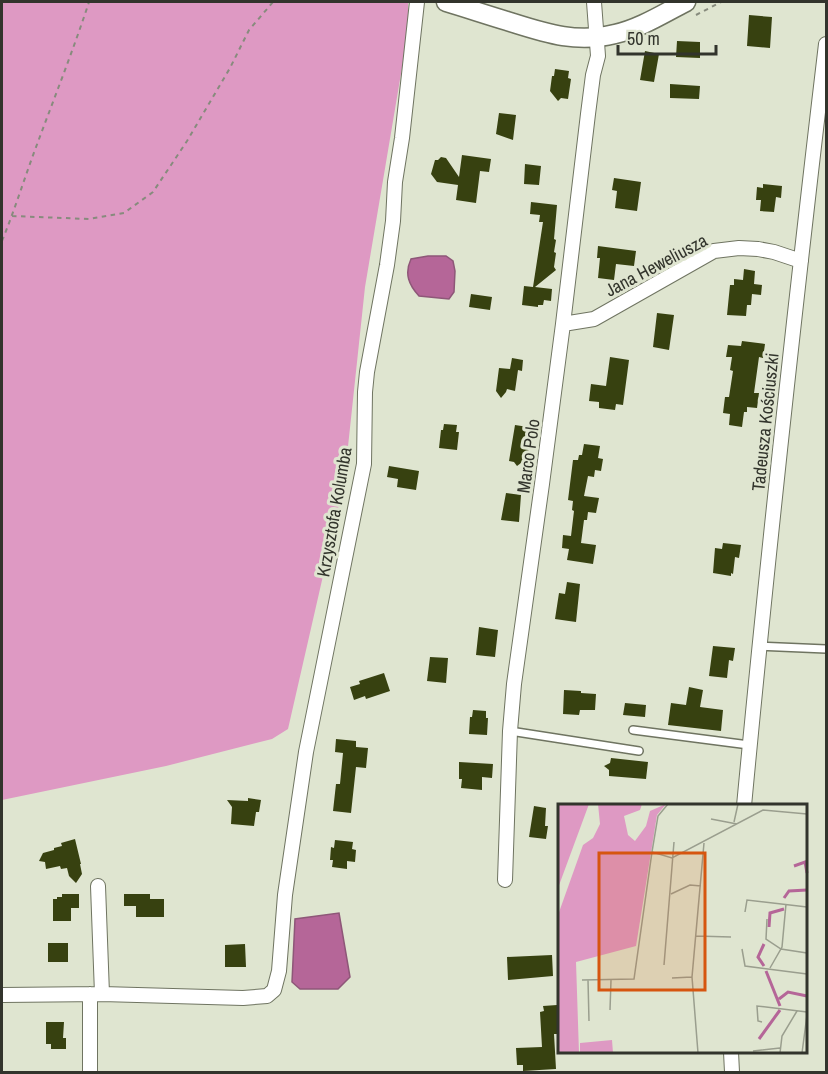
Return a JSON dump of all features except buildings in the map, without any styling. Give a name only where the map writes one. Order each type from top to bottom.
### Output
[{"type":"street","name":"Krzysztofa Kolumba","points":[[96,994],[243,998],[267,996],[274,990],[279,971],[285,895],[306,752],[364,464],[367,372],[393,221],[395,182],[404,126],[417,2]]},
{"type":"street","points":[[446,2],[548,34],[571,38],[596,38],[618,34],[687,2]]},
{"type":"street","name":"Marco Polo","points":[[505,880],[510,731],[514,684],[541,495],[593,75],[598,56],[594,2]]},
{"type":"street","name":"Tadeusza Kościuszki","points":[[744,804],[759,646],[826,44]]},
{"type":"street","name":"Jana Heweliusza","points":[[563,324],[594,319],[714,251],[739,248],[758,249],[801,261]]},
{"type":"street","points":[[90,1072],[96,994],[98,886]]},
{"type":"street","points":[[2,994],[96,994]]},
{"type":"street","points":[[731,1053],[732,1072]]},
{"type":"lane","points":[[759,646],[826,648]]},
{"type":"lane","points":[[633,730],[749,745]]},
{"type":"lane","points":[[510,731],[639,751]]},
{"type":"path","points":[[2,241],[89,2]]},
{"type":"path","points":[[12,216],[88,219],[124,213],[153,192],[187,141],[230,68],[249,30],[273,2]]},
{"type":"shaded area","points":[[2,2],[408,2],[408,32],[365,287],[344,484],[288,729],[272,739],[166,766],[2,800]]},
{"type":"shaded area","points":[[446,256],[453,261],[454,292],[449,299],[419,296],[410,283],[408,270],[411,259]]},
{"type":"shaded area","points":[[339,913],[350,977],[338,989],[300,989],[292,982],[295,919]]}]
